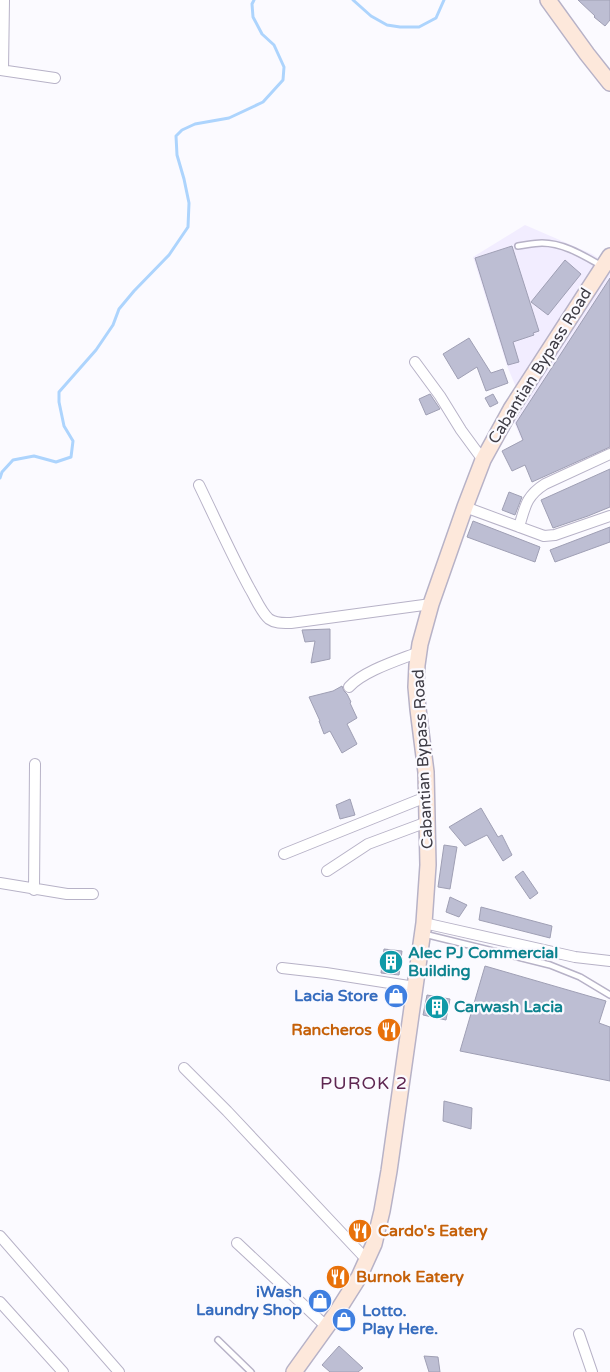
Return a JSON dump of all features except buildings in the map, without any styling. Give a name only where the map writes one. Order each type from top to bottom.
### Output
[{"type":"main road","points":[[548,0],[610,83]]},
{"type":"main road","name":"Cabantian Bypass Road","points":[[294,1372],[327,1327],[359,1277],[374,1244],[386,1187],[423,928],[428,865],[426,772],[416,687],[419,652],[431,604],[464,507],[483,460],[511,409],[608,261]]},
{"type":"street","points":[[4,0],[2,70],[55,78]]},
{"type":"street","points":[[415,362],[483,460]]},
{"type":"street","points":[[519,527],[530,496],[536,490],[610,454]]},
{"type":"street","points":[[199,485],[248,586],[269,619],[281,624],[431,604]]},
{"type":"street","points":[[464,507],[539,535],[550,536],[610,516]]},
{"type":"street","points":[[349,687],[363,676],[419,652]]},
{"type":"street","points":[[34,890],[35,764]]},
{"type":"street","points":[[284,854],[426,797]]},
{"type":"street","points":[[327,871],[368,844],[427,822]]},
{"type":"street","points":[[0,883],[67,894],[93,894]]},
{"type":"street","points":[[423,928],[575,957],[610,961]]},
{"type":"street","points":[[282,968],[415,987]]},
{"type":"street","points":[[184,1068],[367,1260]]},
{"type":"street","points":[[0,1236],[120,1372]]},
{"type":"street","points":[[237,1243],[327,1327]]},
{"type":"street","points":[[0,1302],[63,1372]]},
{"type":"street","points":[[578,1334],[592,1372]]},
{"type":"lane","points":[[518,246],[550,243],[608,261]]},
{"type":"lane","points":[[423,928],[550,965],[580,978],[610,995]]},
{"type":"lane","points":[[218,1340],[250,1372]]},
{"type":"shaded area","points":[[525,225],[592,254],[610,265],[610,425],[531,462],[514,422],[524,406],[507,366],[473,257]]},
{"type":"waterway","points":[[0,478],[2,472],[13,460],[34,456],[56,462],[71,457],[73,441],[64,426],[59,392],[96,350],[113,325],[119,309],[169,255],[188,227],[189,203],[177,155],[176,136],[182,130],[195,124],[229,118],[263,102],[283,80],[284,67],[274,45],[262,34],[253,17],[252,4],[254,0]]},
{"type":"waterway","points":[[353,0],[371,16],[387,25],[400,27],[419,27],[436,18],[444,0]]},
{"type":"place","name":"Alec PJ Commercial Building","points":[[391,962]]},
{"type":"place","name":"Lacia Store","points":[[396,996]]},
{"type":"place","name":"Carwash Lacia","points":[[437,1007]]},
{"type":"place","name":"Rancheros","points":[[389,1030]]},
{"type":"place","name":"Cardo's Eatery","points":[[360,1231]]},
{"type":"place","name":"Burnok Eatery","points":[[338,1277]]},
{"type":"place","name":"iWash Laundry Shop","points":[[320,1301]]},
{"type":"place","name":"Lotto. Play Here.","points":[[344,1320]]},
{"type":"district","name":"PUROK 2","points":[[364,1083]]}]
